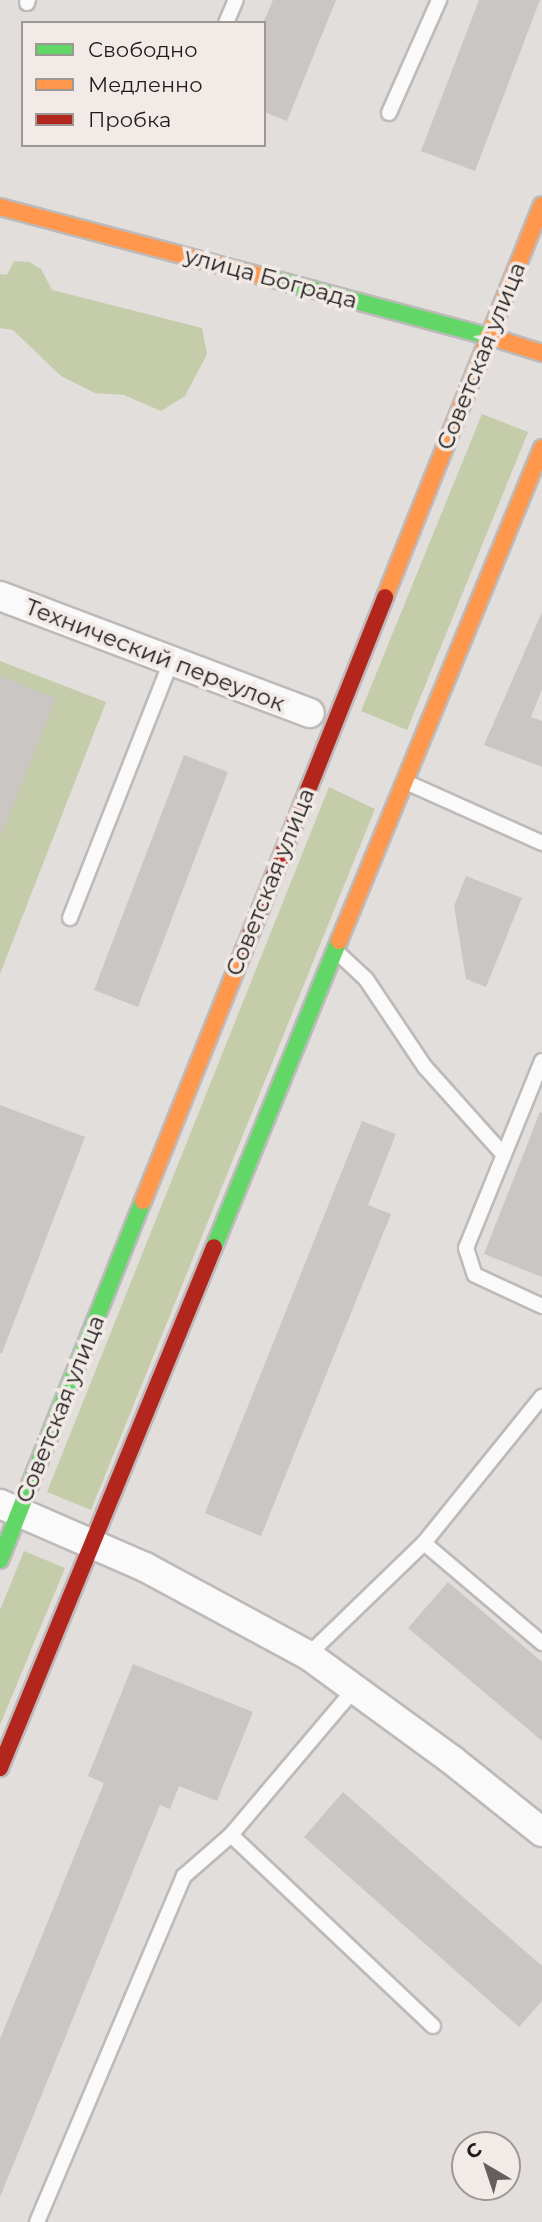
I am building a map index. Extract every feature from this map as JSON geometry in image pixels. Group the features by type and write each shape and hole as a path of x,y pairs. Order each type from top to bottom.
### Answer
{"main road":[{"name":"Советская улица","path":"0,1560 10,1508 542,205"},
{"name":"улица Бограда","path":"0,206 488,336 542,353"},
{"path":"0,1768 542,448"}],"street":[{"name":"Технический переулок","path":"0,596 310,713"},
{"path":"10,1508 145,1567 308,1654 542,1832"}],"lane":[{"path":"227,21 236,0"},
{"path":"389,113 439,0"},
{"path":"70,918 172,659"},
{"path":"406,783 542,843"},
{"path":"337,952 366,979 425,1067 504,1155"},
{"path":"542,1061 466,1248 475,1275 542,1306"},
{"path":"308,1654 424,1543 542,1396"},
{"path":"424,1543 542,1643"},
{"path":"37,2222 184,1876 231,1835 356,1688"},
{"path":"231,1835 433,2026"}],"green space":[{"path":"14,261 29,262 41,269 52,290 202,328 207,354 185,396 161,411 124,395 95,393 61,376 13,330 0,328 0,274 7,275"},
{"path":"482,414 528,432 407,730 361,711"},
{"path":"0,661 106,702 0,974"},
{"path":"329,787 375,809 91,1510 47,1492"},
{"path":"24,1551 65,1568 0,1725 0,1610"}],"building":[{"path":"273,0 336,0 287,121 266,113 264,21"},
{"path":"479,0 540,0 475,171 421,151"},
{"path":"542,612 542,689 531,717 542,721 542,767 484,745"},
{"path":"0,676 56,698 2,834 0,834"},
{"path":"184,755 228,772 138,1007 94,990"},
{"path":"466,876 522,898 486,987 466,979 454,906"},
{"path":"0,1105 85,1137 2,1353 0,1353"},
{"path":"540,1112 542,1113 542,1277 484,1254"},
{"path":"362,1121 396,1134 368,1205 391,1214 261,1536 205,1513"},
{"path":"448,1582 542,1662 542,1741 408,1628"},
{"path":"133,1664 253,1712 217,1801 179,1786 170,1809 160,1805 0,2197 0,2039 104,1783 88,1776"},
{"path":"343,1792 542,1966 542,2001 519,2027 304,1837"}],"traffic: fast":[{"path":"258,275 488,336"},
{"path":"214,1247 339,941"},
{"path":"0,1560 143,1201"}],"traffic: slow":[{"path":"385,597 542,205"},
{"path":"0,207 258,275"},
{"path":"488,336 542,353"},
{"path":"339,941 542,448"},
{"path":"143,1201 244,950"}],"traffic: jam":[{"path":"244,950 385,597"},
{"path":"0,1768 214,1247"}]}
